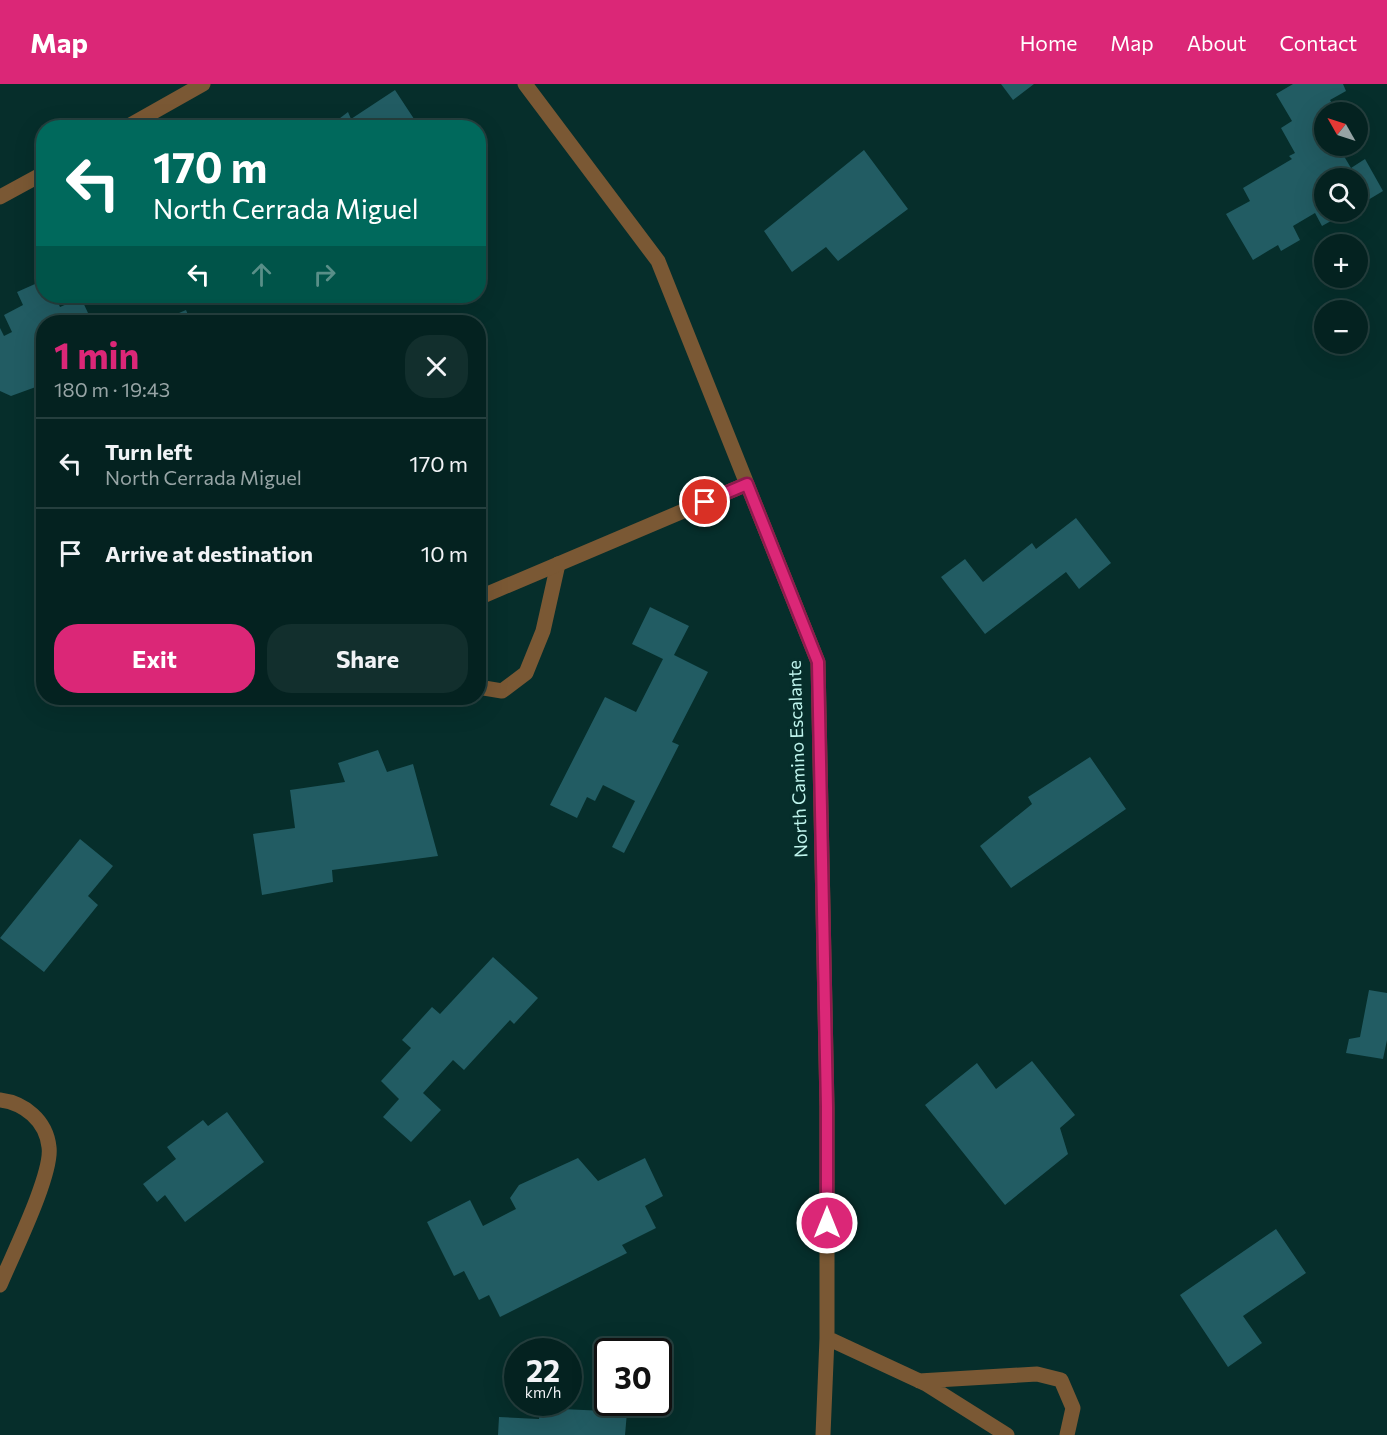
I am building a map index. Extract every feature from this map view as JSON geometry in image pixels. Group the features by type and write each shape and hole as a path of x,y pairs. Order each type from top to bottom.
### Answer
{"street":[{"path":"139,120 202,84"},
{"name":"North Camino Escalante","path":"525,84 658,261 818,662 827,1107 827,1338 824,1435"},
{"path":"0,197 36,177"},
{"path":"486,595 747,484"},
{"path":"486,688 502,691 526,673 543,631 558,564"},
{"path":"0,1100 25,1108 37,1118 50,1146 42,1183 0,1285"},
{"path":"827,1338 919,1381 1007,1435"},
{"path":"919,1381 1037,1374 1061,1380 1073,1408 1067,1435"}],"building":[{"path":"1001,84 1034,84 1013,100"},
{"path":"1293,84 1343,84 1346,91 1330,100 1331,102 1314,102 1314,156 1344,156 1351,168 1314,168 1314,214 1293,226 1300,240 1281,251 1278,245 1253,260 1226,214 1250,201 1243,188 1292,159 1289,156 1295,153 1281,128 1292,121 1276,94"},
{"path":"395,90 415,120 338,120 348,112 351,119"},
{"path":"864,150 908,209 838,261 826,247 792,272 764,231"},
{"path":"1365,159 1383,191 1368,200 1368,168 1351,168"},
{"path":"36,284 36,303 58,303 60,307 69,303 83,303 88,313 83,315 36,315 36,387 11,396 0,391 0,328 4,336 12,332 4,315 23,305 17,292"},
{"path":"186,310 188,315 174,315"},
{"path":"1076,518 1111,563 1079,589 1066,572 985,634 941,577 965,559 983,582 1032,543 1036,549"},
{"path":"650,607 689,626 674,655 708,672 672,742 679,745 624,853 612,847 635,801 603,785 595,801 587,797 577,818 550,805 605,697 636,712 663,659 632,644"},
{"path":"378,750 387,772 413,764 438,856 332,870 333,882 262,895 253,834 295,828 290,790 345,782 338,763"},
{"path":"1090,757 1126,809 1011,888 980,846 1032,804 1028,797"},
{"path":"80,839 113,866 88,896 98,905 44,972 0,938"},
{"path":"493,957 538,998 514,1024 510,1020 464,1070 453,1060 423,1093 441,1110 411,1142 383,1117 399,1099 381,1081 411,1048 402,1040 432,1007 440,1014"},
{"path":"1369,990 1387,993 1387,1040 1383,1059 1346,1053 1349,1039 1360,1037"},
{"path":"1032,1061 1075,1115 1060,1128 1068,1154 1005,1205 925,1105 977,1063 996,1089"},
{"path":"227,1112 264,1162 185,1222 165,1195 157,1202 143,1184 176,1159 167,1147 203,1120 208,1126"},
{"path":"578,1158 598,1181 645,1158 663,1196 645,1206 656,1228 622,1245 627,1253 500,1317 489,1295 479,1300 464,1271 454,1276 427,1222 470,1200 483,1226 516,1209 510,1198 519,1185"},
{"path":"1276,1229 1306,1273 1243,1316 1262,1343 1228,1367 1180,1295"},
{"path":"582,1410 594,1410 594,1416 627,1416 625,1435 498,1435 499,1417 539,1419 539,1416 582,1416"}],"route":[{"path":"705,502 747,484 818,662 827,1107 827,1223"}]}
